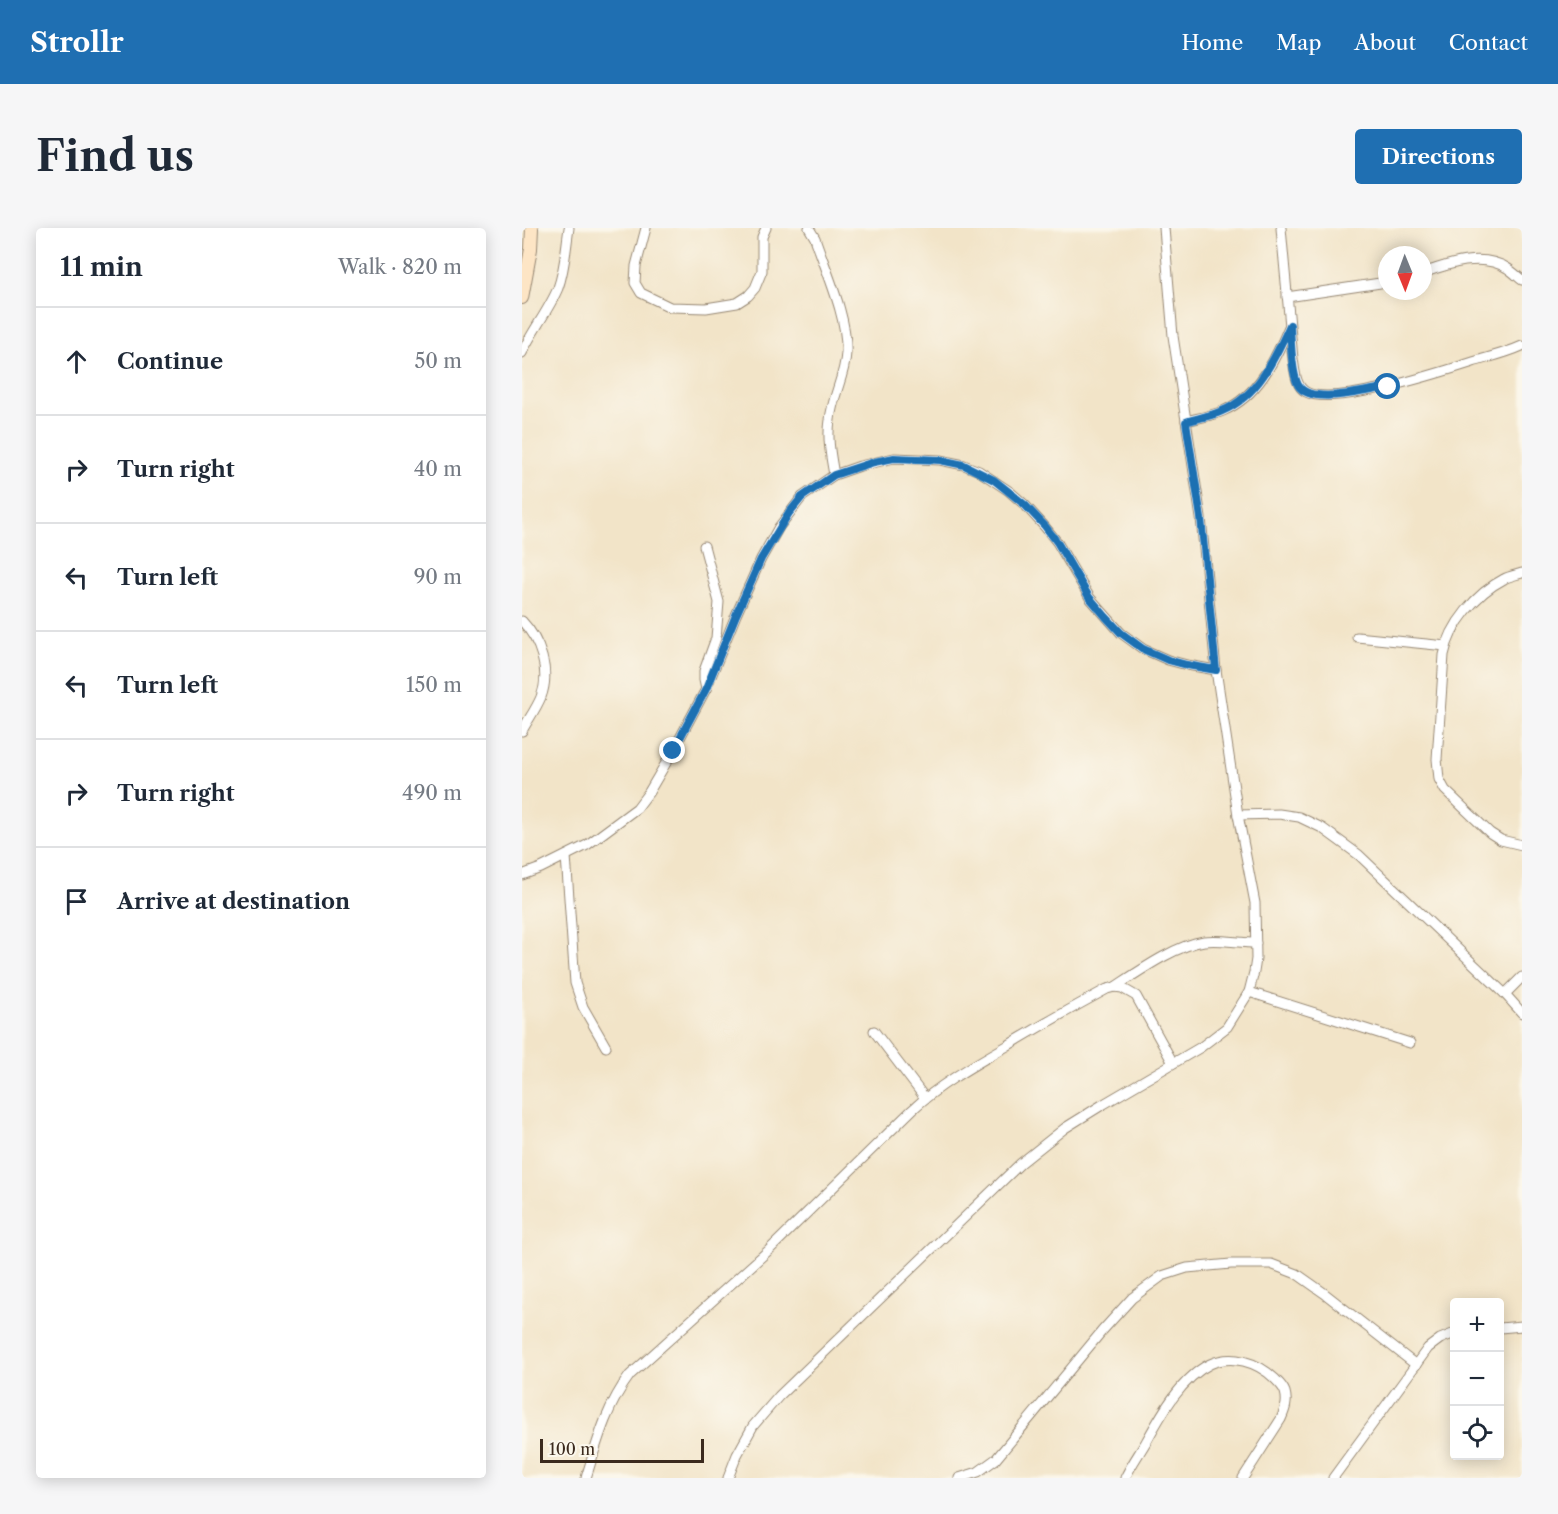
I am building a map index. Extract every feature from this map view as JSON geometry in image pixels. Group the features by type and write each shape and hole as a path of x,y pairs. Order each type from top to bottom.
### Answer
{"street":[{"path":"522,298 531,249 532,228"},
{"path":"522,354 558,286 569,228"},
{"path":"646,228 636,266 635,283 641,293 670,307 706,309 737,303 748,296 754,288 762,271 762,237 766,228"},
{"path":"809,228 815,238 826,270 846,339 843,372 830,419 830,449 834,475"},
{"path":"728,1478 737,1455 753,1426 779,1396 1021,1163 1065,1128 1102,1104 1201,1047 1227,1027 1249,992 1254,972 1256,943 1255,903 1238,815 1216,670 1201,518 1173,336 1164,228"},
{"path":"1281,228 1293,359 1299,386 1305,392 1315,395 1340,395 1388,387 1522,346"},
{"path":"1432,270 1447,264 1473,260 1486,261 1506,267 1522,280"},
{"path":"1287,297 1378,283"},
{"path":"1186,422 1222,411 1246,396 1277,355 1290,325"},
{"path":"522,874 541,868 587,845 637,807 649,792 706,689 761,559 779,527 802,497 834,475 874,462 894,458 940,460 979,471 1009,491 1045,526 1089,597 1121,633 1143,649 1168,660 1216,670"},
{"path":"704,546 719,602 716,638 704,671 706,689"},
{"path":"1522,573 1506,577 1482,595 1462,616 1452,632 1446,646 1443,668 1438,750 1439,779 1445,790 1490,833 1501,840 1522,845"},
{"path":"522,621 530,629 538,645 544,672 542,694 522,731"},
{"path":"1358,637 1446,646"},
{"path":"1238,815 1279,813 1299,817 1322,828 1359,855 1505,994 1522,1013"},
{"path":"566,856 575,983 583,1006 606,1047"},
{"path":"586,1478 606,1419 618,1391 630,1375 769,1250 925,1098 984,1059 1107,989 1115,987 1154,962 1204,941 1256,943"},
{"path":"1505,994 1522,977"},
{"path":"1115,987 1122,988 1136,996 1173,1063"},
{"path":"1249,992 1410,1043"},
{"path":"874,1031 925,1098"},
{"path":"959,1478 981,1475 1102,1331 1132,1299 1162,1276 1187,1268 1231,1264 1271,1264 1297,1274 1416,1365"},
{"path":"1504,1328 1522,1326"},
{"path":"1333,1478 1428,1348 1440,1339 1450,1336"},
{"path":"1125,1478 1177,1393 1196,1374 1210,1365 1221,1361 1236,1360 1245,1361 1267,1372 1285,1390 1287,1401 1281,1419 1243,1478"}],"route":[{"path":"673,751 706,689 761,559 789,513 802,497 834,475 894,458 940,460 964,465 994,480 1025,505 1045,526 1069,561 1089,597 1121,633 1143,649 1168,660 1216,670 1201,518 1186,422 1222,411 1239,402 1253,389 1277,355 1290,325 1296,376 1299,386 1305,392 1315,395 1340,395 1388,387"}]}
